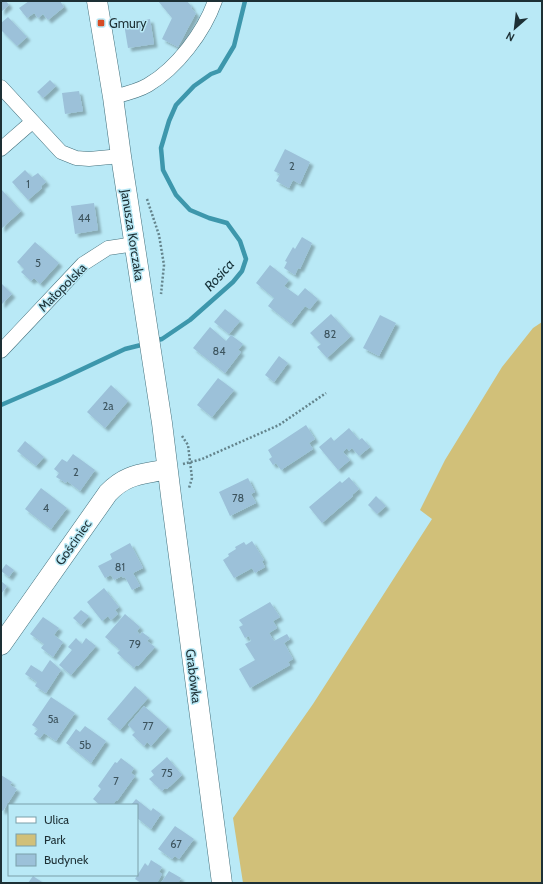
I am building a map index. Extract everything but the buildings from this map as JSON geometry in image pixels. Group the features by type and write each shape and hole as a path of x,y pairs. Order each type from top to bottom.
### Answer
{"street":[{"name":"Janusza Korczaka","path":"97,1 113,97 134,244 147,317 168,469"},
{"path":"113,97 127,94 162,76 181,56 199,32 215,1"},
{"path":"1,87 61,152 76,158 89,159 121,156"},
{"path":"1,149 32,122"},
{"name":"Małopolska","path":"1,351 83,264 108,248 134,244"},
{"name":"Gościniec","path":"1,645 108,493 122,480 129,477 168,469"},
{"name":"Grabówka","path":"168,469 222,883"}],"path":[{"path":"168,469 202,459 279,425 326,393"}],"green space":[{"path":"542,322 542,883 243,883 233,818 313,704 432,519 420,510 445,460 502,367 533,328"}],"waterway":[{"name":"Rosica","path":"154,341 162,339 190,320 233,282 242,271 246,259 240,241 227,223 209,218 190,210 176,195 163,170 161,148 169,121 176,105 194,86 211,74 219,71 234,46 245,1"},
{"name":"Rosica","path":"1,405 125,349 145,344"}],"place":[{"name":"Gmury","path":"101,23"}]}
